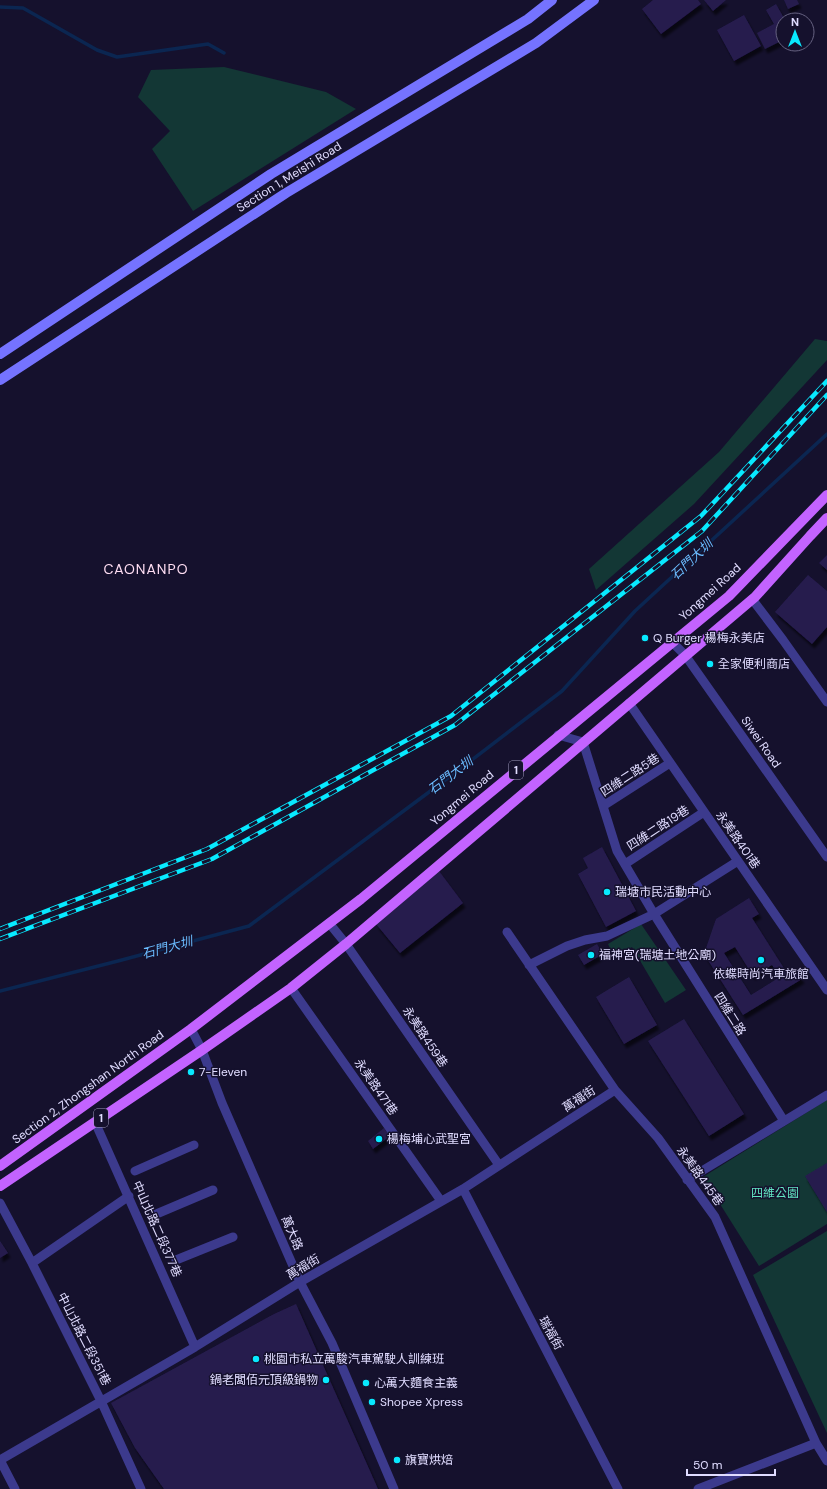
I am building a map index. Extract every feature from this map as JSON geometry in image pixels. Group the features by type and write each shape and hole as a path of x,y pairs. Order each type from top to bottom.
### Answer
{"main road":[{"name":"Yongmei Road","path":"191,1029 361,898 729,596 827,495"},
{"name":"1","path":"0,1186 291,988 346,944 752,599 827,518"},
{"name":"Section 2, Zhongshan North Road","path":"0,1166 191,1029"}],"street":[{"name":"Section 1, Meishi Road","path":"0,354 271,174 528,19 552,0"},
{"name":"Section 1, Meishi Road","path":"0,380 286,193 536,43 594,0"},
{"path":"752,599 827,702"},
{"name":"Siwei Road","path":"672,642 685,655 827,857"},
{"name":"永美路401巷","path":"629,703 827,990"},
{"path":"558,735 583,742"},
{"name":"四維二路","path":"583,742 617,851 654,914 784,1122"},
{"name":"四維二路5巷","path":"603,806 670,763"},
{"name":"四維二路19巷","path":"625,864 704,812"},
{"path":"529,965 567,946 585,940 607,936 654,914 738,861"},
{"name":"永美路459巷","path":"329,923 346,944 498,1165"},
{"name":"永美路445巷","path":"507,932 615,1090 658,1138 715,1217 816,1443 827,1461"},
{"name":"永美路471巷","path":"291,988 441,1200"},
{"name":"萬大路","path":"191,1029 202,1050 222,1103 300,1282 332,1343 394,1489"},
{"name":"萬福街","path":"0,1460 196,1347 300,1282 462,1189 615,1090"},
{"path":"687,1180 827,1095"},
{"name":"中山北路二段377巷","path":"95,1122 196,1347"},
{"path":"134,1171 194,1145"},
{"name":"瑞福街","path":"462,1189 618,1489"},
{"path":"154,1215 213,1190"},
{"path":"32,1263 129,1196"},
{"name":"中山北路二段351巷","path":"0,1203 32,1263 101,1401 141,1489"},
{"path":"176,1260 233,1237"},
{"path":"698,1489 816,1443"},
{"path":"0,1460 15,1489"}],"green space":[{"path":"224,67 326,92 356,109 193,211 152,149 170,131 138,97 151,70"},
{"path":"815,339 827,341 827,360 694,504 596,590 589,569 719,452"},
{"path":"641,924 686,990 665,1003 632,947 614,957 608,944"},
{"name":"四維公園","path":"827,1100 827,1224 759,1266 703,1177"},
{"path":"827,1231 827,1433 753,1275"}],"building":[{"path":"653,0 698,0 701,4 661,34 642,9"},
{"path":"704,0 726,0 713,11"},
{"path":"784,0 797,0 799,4 788,9"},
{"path":"776,4 780,12 775,12 775,44 765,49 757,33 774,24 766,10"},
{"path":"744,15 761,46 734,61 717,30"},
{"path":"827,555 827,570 819,563"},
{"path":"808,575 827,591 827,627 812,644 775,612"},
{"name":"瑞塘市民活動中心","path":"602,847 636,911 606,927 578,874 588,868 583,858"},
{"path":"439,871 463,903 400,953 376,924"},
{"name":"依蝶時尚汽車旅館","path":"749,898 759,914 752,918 787,973 795,968 802,979 743,1015 704,954 716,919","holes":["735,947 753,976 772,965 780,977 751,995 724,953"]},
{"name":"福神宮(瑞塘土地公廟)","path":"597,944 603,954 584,965 578,955"},
{"path":"629,977 657,1025 624,1044 596,997"},
{"path":"684,1019 744,1114 709,1136 648,1041"},
{"name":"楊梅埔心武聖宮","path":"384,1128 390,1136 373,1149 368,1141"},
{"path":"827,1163 827,1212 805,1176"},
{"path":"0,1241 8,1253 0,1258"},
{"name":"桃園市私立萬駿汽車駕駛人訓練班","path":"296,1304 378,1489 164,1489 135,1448 111,1403 274,1314"}],"waterway":[{"path":"0,7 23,8 97,50 117,57 208,44 224,53"},
{"name":"石門大圳","path":"0,991 249,926 562,691 635,611 827,434"}],"railway":[{"path":"0,929 207,849 451,716 701,516 827,381"},
{"path":"0,939 212,859 455,725 702,531 827,395"}],"place":[{"name":"Q Burger 楊梅永美店","path":"645,638"},
{"name":"全家便利商店","path":"710,664"},
{"name":"瑞塘市民活動中心","path":"607,892"},
{"name":"福神宮(瑞塘土地公廟)","path":"591,955"},
{"name":"依蝶時尚汽車旅館","path":"761,960"},
{"name":"7-Eleven","path":"191,1072"},
{"name":"楊梅埔心武聖宮","path":"379,1139"},
{"name":"桃園市私立萬駿汽車駕駛人訓練班","path":"256,1359"},
{"name":"鍋老闆佰元頂級鍋物","path":"326,1380"},
{"name":"心萬大麵食主義","path":"366,1383"},
{"name":"Shopee Xpress","path":"372,1402"},
{"name":"旗寶烘焙","path":"397,1460"}],"district":[{"name":"CAONANPO","path":"146,569"}]}
